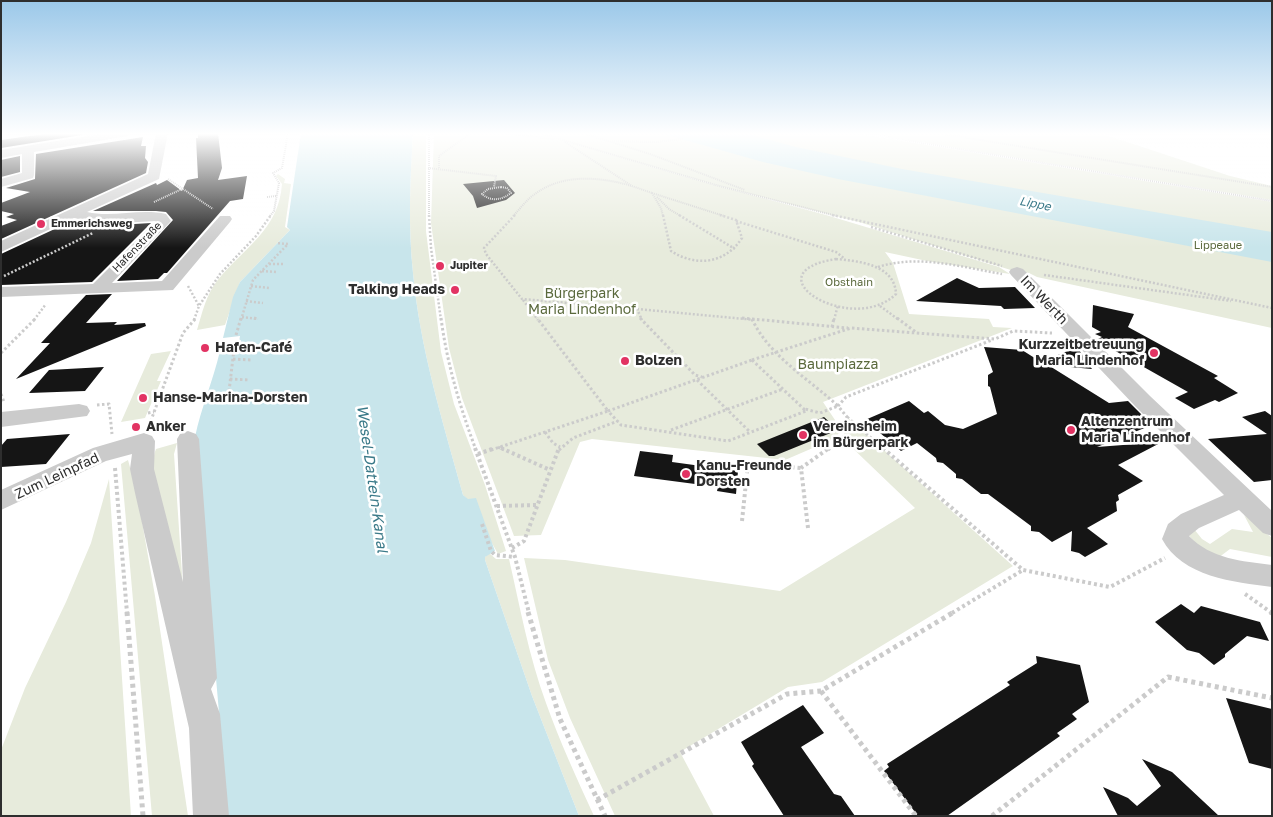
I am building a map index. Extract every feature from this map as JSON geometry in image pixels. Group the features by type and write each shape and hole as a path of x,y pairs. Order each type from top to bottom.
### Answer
{"street":[{"path":"1,183 28,175 28,171"},
{"path":"1,247 80,215 154,176 155,171"},
{"name":"Hafenstraße","path":"80,215 102,220 154,216 161,217 164,221 98,288"},
{"name":"Hafenstraße","path":"1,292 167,286 225,219"},
{"name":"Im Werth","path":"1020,275 1241,498 1272,526"},
{"path":"1,420 5,418 79,411"},
{"path":"188,439 211,816"},
{"path":"144,441 142,469 147,493 205,728"},
{"name":"Zum Leinpfad","path":"1,501 101,454 114,452 144,441"},
{"path":"1241,498 1190,521 1177,532 1176,539 1182,548 1203,562 1234,571 1272,576"}],"path":[{"path":"144,441 183,333 196,318 199,306 220,274 243,251 269,220 274,211 279,182 273,173 276,171"},
{"path":"428,171 428,221 445,348 459,404 515,557 534,635 560,719 605,816"},
{"path":"461,171 496,176 494,187"},
{"path":"609,171 632,186"},
{"path":"669,171 859,222 1020,275"},
{"path":"693,171 756,194"},
{"path":"1092,171 1272,201"},
{"path":"1174,171 1272,187"},
{"path":"154,176 165,177 225,219"},
{"path":"804,409 806,411 728,441 621,425 601,404 486,254 484,248 534,194 544,187 558,182 579,179 607,179 836,252 846,260"},
{"path":"494,187 507,188 511,193 502,198 495,199 488,198 482,194 494,187"},
{"path":"652,193 670,209 736,249"},
{"path":"652,193 661,208 671,251 679,256 695,261 715,260 736,249 742,238 736,220"},
{"path":"267,197 276,196"},
{"path":"859,222 1272,308"},
{"path":"236,335 253,280 288,244 276,244"},
{"path":"846,260 877,268 892,278 897,289 893,299 879,306 860,308 838,306 811,294 802,284 802,274 809,266 817,262 846,260"},
{"path":"877,268 889,263 906,260 1247,302"},
{"path":"268,264 284,264"},
{"path":"261,271 276,272"},
{"path":"251,286 269,288"},
{"path":"1,353 40,314 55,290"},
{"path":"522,299 851,328 941,333 994,339"},
{"path":"246,301 263,303"},
{"path":"832,326 838,306"},
{"path":"879,306 918,333"},
{"path":"636,310 640,318 695,375 703,378"},
{"path":"242,317 258,319"},
{"path":"752,319 754,326 767,345 1023,570 1110,587 1182,548"},
{"path":"478,454 608,411 775,352 851,328"},
{"path":"752,360 804,409 820,413 838,406 846,396 1013,331 1077,334"},
{"path":"234,349 228,400 255,401"},
{"path":"233,360 252,360"},
{"path":"230,379 250,380"},
{"path":"697,380 750,432"},
{"path":"669,431 783,389"},
{"path":"79,411 88,406 109,404 143,816"},
{"path":"148,413 154,412"},
{"path":"742,521 748,463 801,468 843,439 847,417"},
{"path":"512,548 524,541 560,447 573,438 618,421"},
{"path":"545,432 553,443 560,447"},
{"path":"498,447 550,470"},
{"path":"801,468 808,528"},
{"path":"497,506 537,505"},
{"path":"482,524 495,555 515,557"},
{"path":"597,800 787,694 821,692 1023,570"},
{"path":"992,816 1168,677 1272,698"},
{"path":"821,692 916,816"}],"green space":[{"path":"411,171 426,171 426,231 441,352 454,404 485,485 506,551 498,554 468,500 463,495 433,385 416,301 410,238"},
{"name":"Bürgerpark Maria Lindenhof","path":"433,171 666,171 826,215 999,267 1010,274 927,261 885,252 893,263 909,314 989,319 993,327 1012,328 823,402 841,429 836,438 785,460 592,439 580,442 541,535 514,536 462,398 449,348 431,223"},
{"name":"Bürgerpark Maria Lindenhof","path":"668,171 1085,171 1272,202 1272,328 1037,277 1029,273 1017,272 859,222"},
{"path":"1097,171 1215,171 1272,186 1272,200"},
{"path":"278,174 285,179 284,183 291,184 285,227 290,230 240,282 225,325 197,330 213,286 258,237 274,214 282,184 276,176"},
{"name":"Hanse-Marina-Dorsten","path":"171,351 157,381 161,381 145,418 121,422 151,354"},
{"path":"847,417 1013,566 822,682 788,687 680,752 714,816 615,816 570,718 548,660 524,558 565,560 780,591 915,508 843,439"},
{"path":"177,443 174,454 183,589 157,497 153,462 156,449"},
{"path":"128,460 137,493 155,596 188,816 152,816 121,464"},
{"path":"109,479 131,816 1,816 1,750 25,688 66,602 91,543"},
{"path":"1244,515 1272,538 1272,557 1230,549 1218,558 1197,545 1187,533 1194,529 1202,539 1210,544 1232,529 1253,532"},
{"path":"489,553 496,559 509,559 525,632 540,686 551,718 594,816 579,816 532,696 485,560"}],"water":[{"name":"Wesel-Datteln-Kanal","path":"295,171 411,171 410,238 416,301 440,413 463,495 468,499 476,498 495,551 485,557 485,560 532,696 579,816 228,816 195,437 220,351 238,348 240,336 223,338 233,297 240,282 290,230 287,227"},
{"name":"Lippe","path":"803,171 914,171 1272,232 1272,262"}],"building":[{"path":"1,171 20,171 20,172 1,177"},
{"path":"35,171 146,171 146,173 1,239 1,226 17,220 6,217 14,214 1,211 1,203 30,192 6,188 35,179"},
{"path":"198,171 221,171 218,180 247,176 243,199 230,201 167,273 164,273 158,279 117,281 173,220 166,212 93,211 156,183 157,185 167,180 182,191 187,180 198,178"},
{"path":"504,180 515,193 506,200 477,208 473,196 463,184"},
{"path":"74,220 102,226 151,223 92,282 1,285 1,254"},
{"path":"957,278 979,288 1015,287 1035,308 1004,309 1001,306 916,301"},
{"path":"112,294 86,323 117,322 114,325 145,323 146,326 16,379 50,343 41,343 86,295"},
{"name":"Kurzzeitbetreuung Maria Lindenhof","path":"1093,305 1134,314 1128,327 1218,376 1214,378 1238,393 1219,402 1215,400 1194,409 1175,398 1188,392 1096,340 1102,337 1095,334 1101,332 1092,327"},
{"path":"984,347 1022,350 1041,362 1077,347 1092,369 1048,365 1109,403 1128,401 1152,425 1097,447 1162,442 1118,465 1143,481 1118,495 1119,500 1116,502 1117,511 1087,528 1108,544 1085,557 1071,551 1072,531 1052,542 1039,532 1031,531 1031,526 988,494 981,494 962,479 956,478 956,474 943,463 937,462 936,458 917,443 901,451 865,420 909,401 924,413 928,411 945,425 963,429 997,414 990,387 988,386 988,375 993,372"},
{"path":"104,367 85,391 29,393 49,370"},
{"path":"1265,411 1272,416 1272,480 1254,482 1208,439 1267,434 1242,417"},
{"path":"824,417 838,430 774,456 769,456 757,444"},
{"path":"70,434 46,464 1,467 1,446 7,439"},
{"name":"Kanu-Freunde Dorsten","path":"640,451 673,455 672,462 738,471 736,494 717,491 718,487 634,476"},
{"path":"1181,604 1194,613 1201,606 1260,622 1269,641 1247,636 1214,665 1199,653 1187,650 1155,622"},
{"path":"1036,656 1080,665 1089,702 1072,714 1077,719 1057,733 1060,736 947,816 918,816 884,771 889,767 887,764 1010,685 1007,682 1037,663"},
{"path":"1226,698 1272,709 1272,769 1249,763"},
{"path":"803,705 824,733 801,747 834,794 841,796 855,816 784,816 752,766 754,764 741,742"},
{"path":"1142,759 1172,772 1219,816 1118,816 1103,787 1128,798 1137,806 1161,786"}],"place":[{"name":"Emmerichsweg","path":"41,224"},
{"name":"Jupiter","path":"440,266"},
{"name":"Talking Heads","path":"455,290"},
{"name":"Hafen-Café","path":"205,348"},
{"name":"Kurzzeitbetreuung Maria Lindenhof","path":"1154,353"},
{"name":"Bolzen","path":"625,361"},
{"name":"Hanse-Marina-Dorsten","path":"143,398"},
{"name":"Anker","path":"136,427"},
{"name":"Altenzentrum Maria Lindenhof","path":"1071,430"},
{"name":"Vereinsheim im Bürgerpark","path":"803,435"},
{"name":"Kanu-Freunde Dorsten","path":"686,474"}],"park label":[{"name":"Lippeaue","path":"1218,246"},
{"name":"Obsthain","path":"849,283"},
{"name":"Baumpiazza","path":"838,365"}]}
